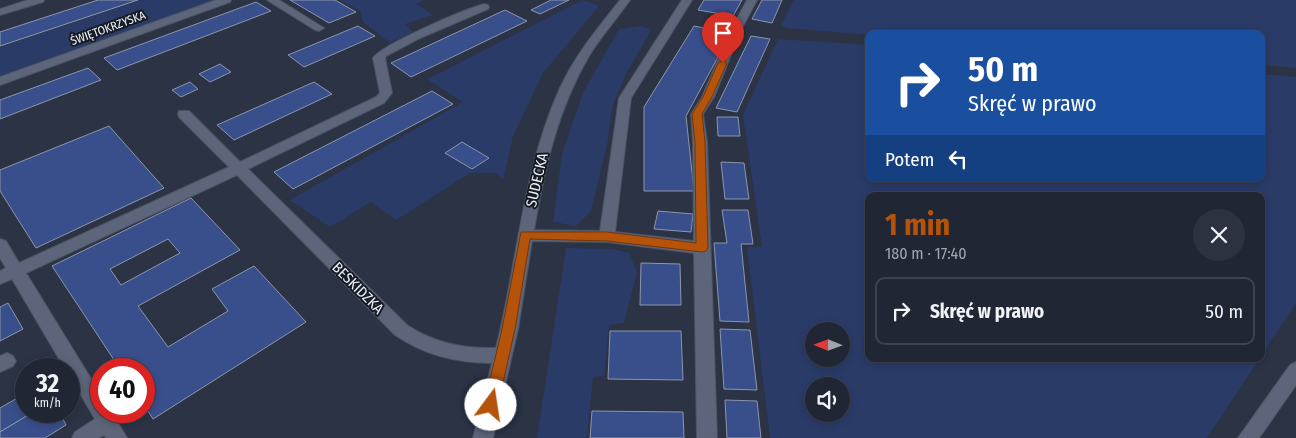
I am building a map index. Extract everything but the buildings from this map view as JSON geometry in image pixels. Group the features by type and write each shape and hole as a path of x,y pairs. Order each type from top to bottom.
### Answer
{"street":[{"path":"0,12 39,0"},
{"name":"ŚWIĘTOKRZYSKA","path":"0,81 226,0"},
{"path":"272,0 319,28"},
{"name":"SUDECKA","path":"483,438 503,355 537,171 552,122 567,86 585,53 625,0"},
{"path":"607,237 625,98 687,0"},
{"path":"707,438 700,142 697,114 708,97 752,0"},
{"path":"0,278 238,169 380,100 386,93 379,58 382,54 414,37 484,7"},
{"name":"BESKIDZKA","path":"184,114 401,330 413,339 463,355 478,357 503,355"},
{"path":"525,235 607,237 702,248"},
{"path":"0,245 111,431 82,438"},
{"path":"1248,438 1296,370"}],"shaded area":[{"path":"141,0 221,0 0,79 0,47"},
{"path":"340,0 424,0 416,4 433,15 405,24 413,32 390,43 363,22 360,11"},
{"path":"583,0 599,6 543,73 513,136 503,180 496,173 470,173 396,220 371,202 330,227 290,200 463,102 427,79"},
{"path":"794,0 1296,0 1296,68 1265,65 1265,30 865,30 865,35 787,28 781,25"},
{"path":"640,26 650,29 648,36 627,72 613,104 607,145 591,211 576,226 553,222 562,154 583,93 619,29"},
{"path":"778,39 865,45 865,182 1265,182 1265,74 1296,77 1296,303 1265,350 1265,192 865,192 865,362 1257,362 1207,438 770,438 747,247 762,247 743,115"},
{"path":"566,248 612,249 629,253 637,272 624,323 609,325 604,376 593,377 587,438 537,438"}],"route":[{"path":"491,405 509,329 525,235 607,237 702,248 700,142 697,114 708,97 723,63"}]}
